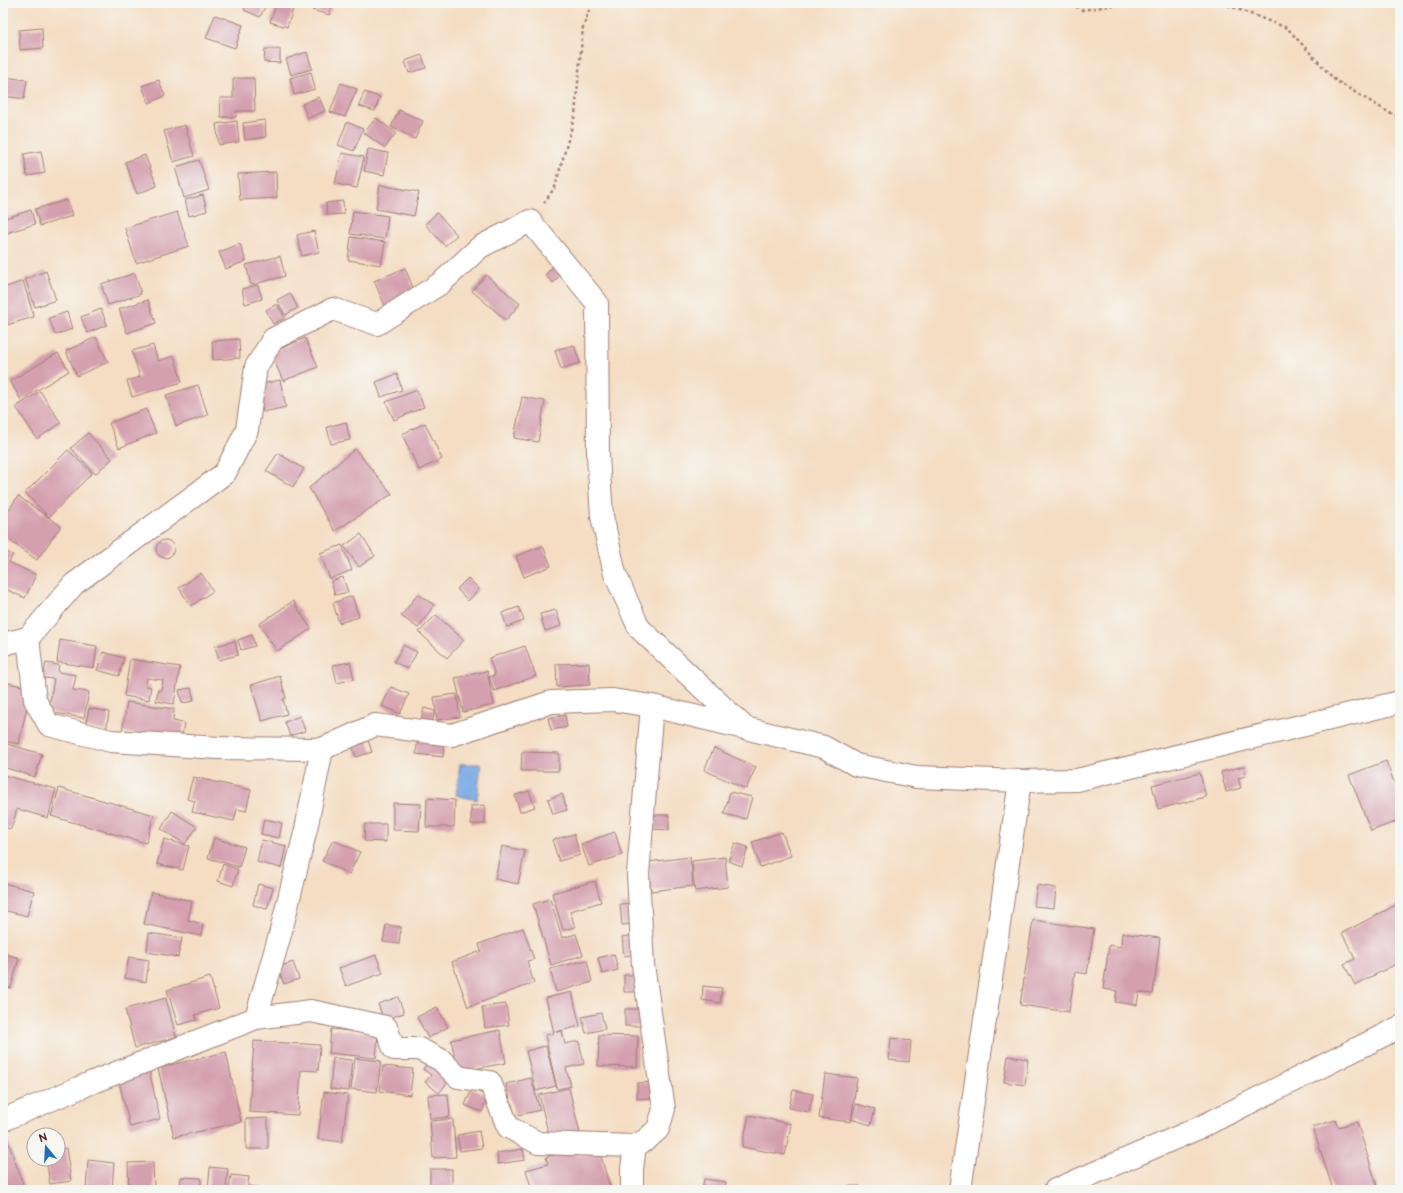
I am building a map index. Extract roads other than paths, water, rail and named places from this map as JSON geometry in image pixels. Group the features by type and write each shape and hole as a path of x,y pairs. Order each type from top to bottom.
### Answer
{"street":[{"path":"3,644 28,638 74,584 225,473 247,430 256,367 273,339 333,309 377,324 441,283 480,247 530,221 597,303 598,456 602,516 615,574 639,628 746,728"},
{"path":"28,638 35,700 49,725 111,741 218,748 322,749 375,725 452,734 551,702 613,700 652,706 824,747 856,765 917,777 1020,781 1077,780 1400,702"},
{"path":"3,1120 93,1082 256,1018 312,1011 386,1027 394,1048 419,1049 442,1060 458,1077 490,1082 508,1127 538,1143 635,1146 658,1129 664,1109 644,964 638,874 652,706"},
{"path":"256,1018 281,931 299,858 322,749"},
{"path":"960,1190 1020,781"},
{"path":"1055,1190 1201,1127 1400,1027"},
{"path":"632,1190 632,1169 635,1146"}],"water":[{"path":"460,764 481,764 477,800 456,795"}]}
